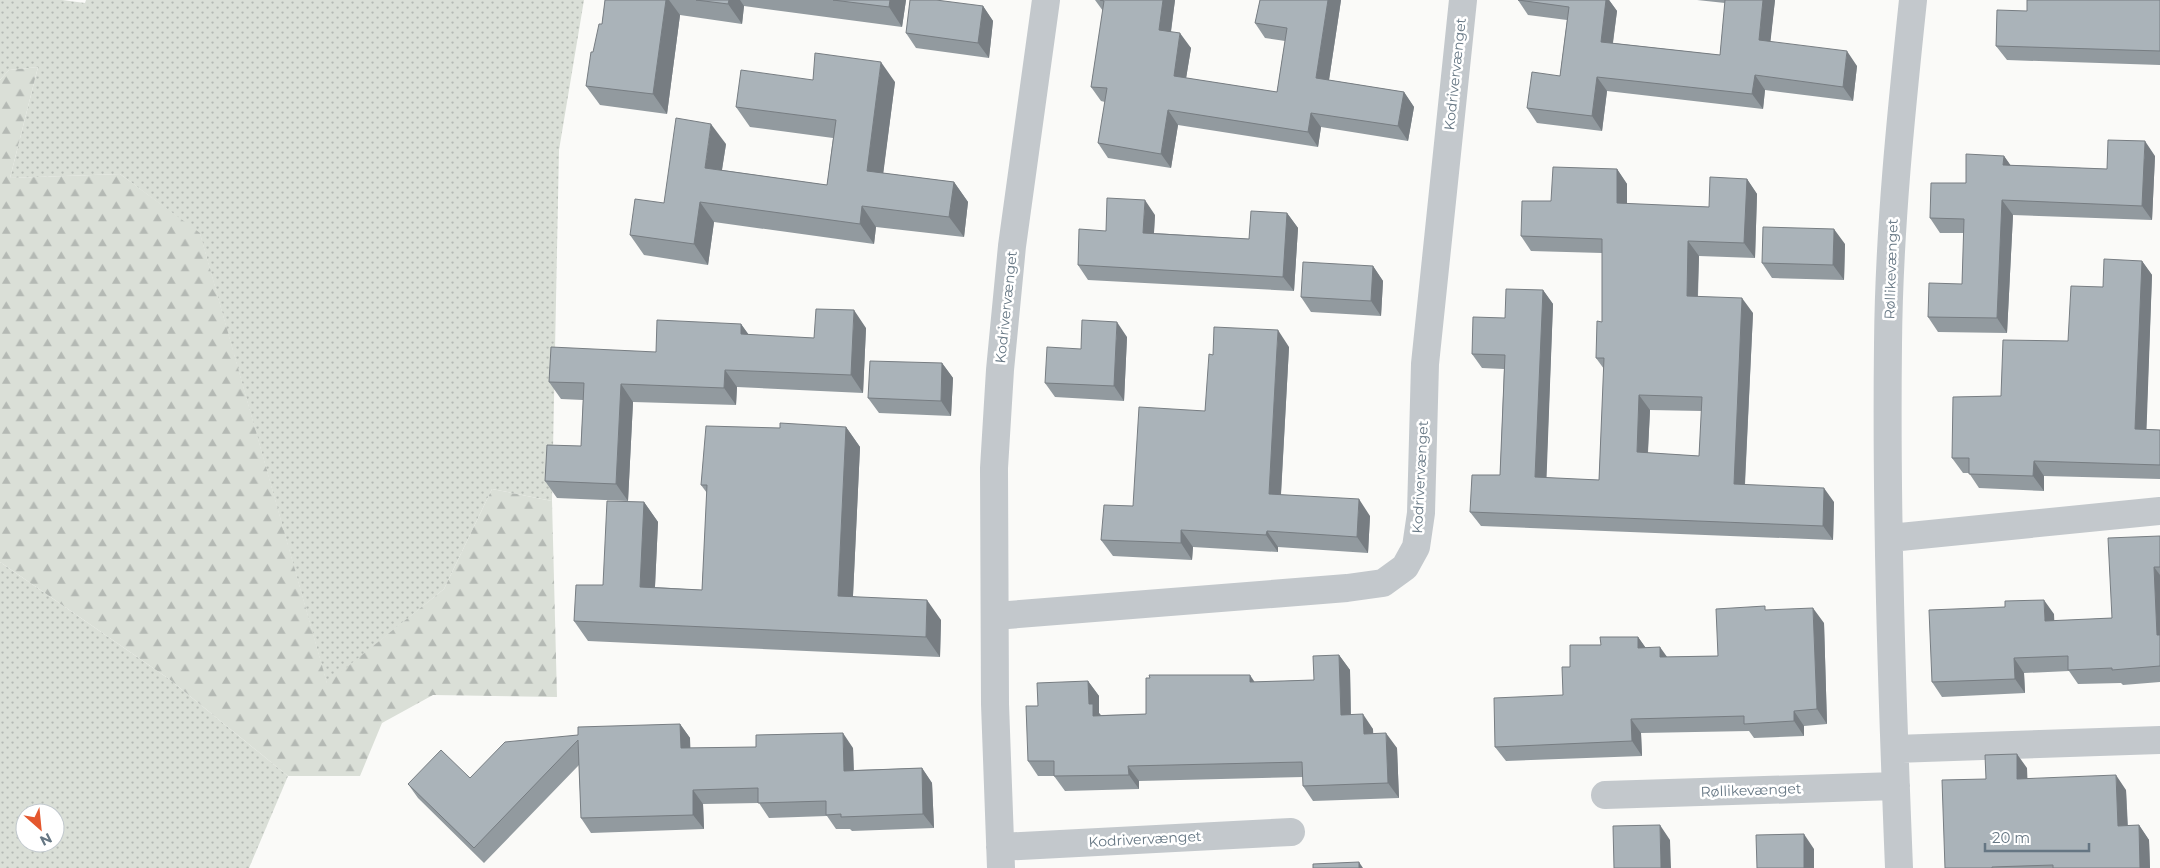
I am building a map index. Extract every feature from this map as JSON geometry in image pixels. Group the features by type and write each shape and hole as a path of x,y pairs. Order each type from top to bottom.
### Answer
{"street":[{"name":"Kodrivervænget","path":"1046,0 1013,236 1000,370 994,468 994,616 1000,857 1291,832"},
{"name":"Kodrivervænget","path":"994,616 1347,588 1383,583 1405,567 1416,547 1420,513 1425,364 1463,0"},
{"name":"Røllikevænget","path":"1899,868 1894,750 1888,343 1894,197 1913,0"},
{"path":"1890,538 2160,511"},
{"path":"1894,750 2160,740"},
{"name":"Røllikevænget","path":"1605,795 1896,786"}],"green space":[{"path":"0,0 62,0 85,3 86,0 584,0 559,150 552,501 492,489 444,589 327,684 200,234 120,174 10,178 38,67 9,70 0,80"},
{"path":"38,67 10,178 120,174 200,233 327,683 444,589 492,489 552,501 557,697 433,695 382,723 360,776 288,776 169,679 0,562 0,80 9,70"},
{"path":"0,562 169,679 288,776 249,868 0,868"}],"building":[{"path":"605,0 666,0 653,94 586,86 591,52 593,52 599,24 602,24"},
{"path":"696,0 729,0 728,4"},
{"path":"833,0 890,0 889,7"},
{"path":"910,0 936,0 983,6 978,43 906,33"},
{"path":"1100,0 1163,0 1159,30 1180,33 1174,76 1277,92 1287,28 1255,23 1260,0 1328,0 1316,78 1404,92 1398,126 1311,113 1308,132 1168,110 1161,154 1098,143 1107,88 1091,87 1104,1"},
{"path":"1518,0 1606,0 1601,42 1720,55 1725,0 1763,0 1759,40 1847,51 1843,87 1755,75 1752,94 1597,77 1592,116 1527,108 1532,72 1560,76 1569,7"},
{"path":"2027,0 2160,0 2160,51 1996,46 1997,10 2027,11"},
{"path":"815,53 881,62 867,171 954,182 949,217 862,206 860,224 700,202 694,244 630,235 635,199 664,203 676,118 711,124 705,168 827,185 836,120 736,107 741,70 813,80"},
{"path":"2108,140 2145,141 2142,206 2002,200 1997,318 1928,317 1929,283 1962,284 1964,219 1930,218 1931,183 1966,183 1966,154 2004,156 2003,165 2107,169"},
{"path":"1553,167 1617,169 1617,203 1709,207 1710,177 1747,179 1744,243 1688,241 1687,296 1742,298 1734,484 1824,488 1823,526 1470,512 1472,475 1500,475 1505,355 1472,354 1473,317 1505,318 1506,289 1543,290 1535,477 1599,480 1604,358 1596,358 1597,321 1602,322 1602,239 1521,236 1522,201 1551,201","holes":["1639,395 1702,397 1699,456 1637,452"]},
{"path":"1107,198 1145,200 1143,233 1249,239 1251,211 1287,213 1283,277 1078,265 1079,229 1106,231"},
{"path":"1763,227 1834,229 1833,265 1762,263"},
{"path":"2104,259 2142,261 2135,429 2160,430 2160,465 2034,461 2033,476 1969,474 1969,458 1952,458 1953,397 2001,396 2003,340 2068,341 2071,286 2103,287"},
{"path":"1303,262 1373,266 1371,301 1301,297"},
{"path":"816,309 854,310 851,375 725,370 724,388 621,384 616,484 545,481 547,445 581,446 584,383 549,382 551,347 656,352 657,320 741,324 741,334 814,338"},
{"path":"1082,320 1117,322 1114,386 1045,383 1047,347 1081,349"},
{"path":"1214,327 1278,330 1269,494 1359,499 1357,537 1267,531 1266,535 1181,530 1181,543 1101,540 1104,505 1133,506 1139,407 1205,411 1209,354 1213,355"},
{"path":"870,361 942,363 941,401 868,398"},
{"path":"780,423 846,427 838,596 927,600 926,637 574,621 576,585 603,585 607,501 644,502 640,587 702,590 707,485 701,485 706,426 780,428"},
{"path":"2160,536 2160,567 2154,567 2157,635 2160,635 2160,666 2112,670 2112,668 2068,670 2068,656 2014,658 2015,679 1932,682 1929,610 2005,607 2005,601 2044,600 2045,621 2112,618 2108,538"},
{"path":"1765,606 1765,610 1813,608 1817,709 1794,711 1794,721 1744,724 1744,716 1631,719 1632,741 1495,747 1494,698 1563,695 1562,667 1570,667 1570,645 1601,645 1600,637 1638,637 1638,648 1660,647 1660,657 1718,656 1716,609"},
{"path":"1339,655 1341,715 1363,714 1364,734 1386,733 1388,783 1303,786 1302,762 1128,766 1129,775 1054,776 1054,761 1028,761 1026,706 1038,706 1037,683 1088,681 1089,704 1093,704 1093,716 1146,714 1146,678 1150,678 1149,675 1250,675 1250,682 1314,680 1313,656"},
{"path":"680,724 681,748 756,747 756,735 843,733 844,771 922,768 923,814 841,817 841,814 826,815 826,801 758,803 758,788 693,790 693,815 581,818 578,740 474,848 408,784 441,750 470,778 505,742 578,735 578,727"},
{"path":"2017,754 2017,779 2116,775 2118,826 2139,825 2140,868 2053,868 2053,865 1945,868 1942,780 1986,779 1985,755"},
{"path":"1660,825 1661,868 1614,868 1613,826"},
{"path":"1804,834 1804,868 1757,868 1756,835"},
{"path":"1359,862 1359,868 1313,868 1313,864"}]}
